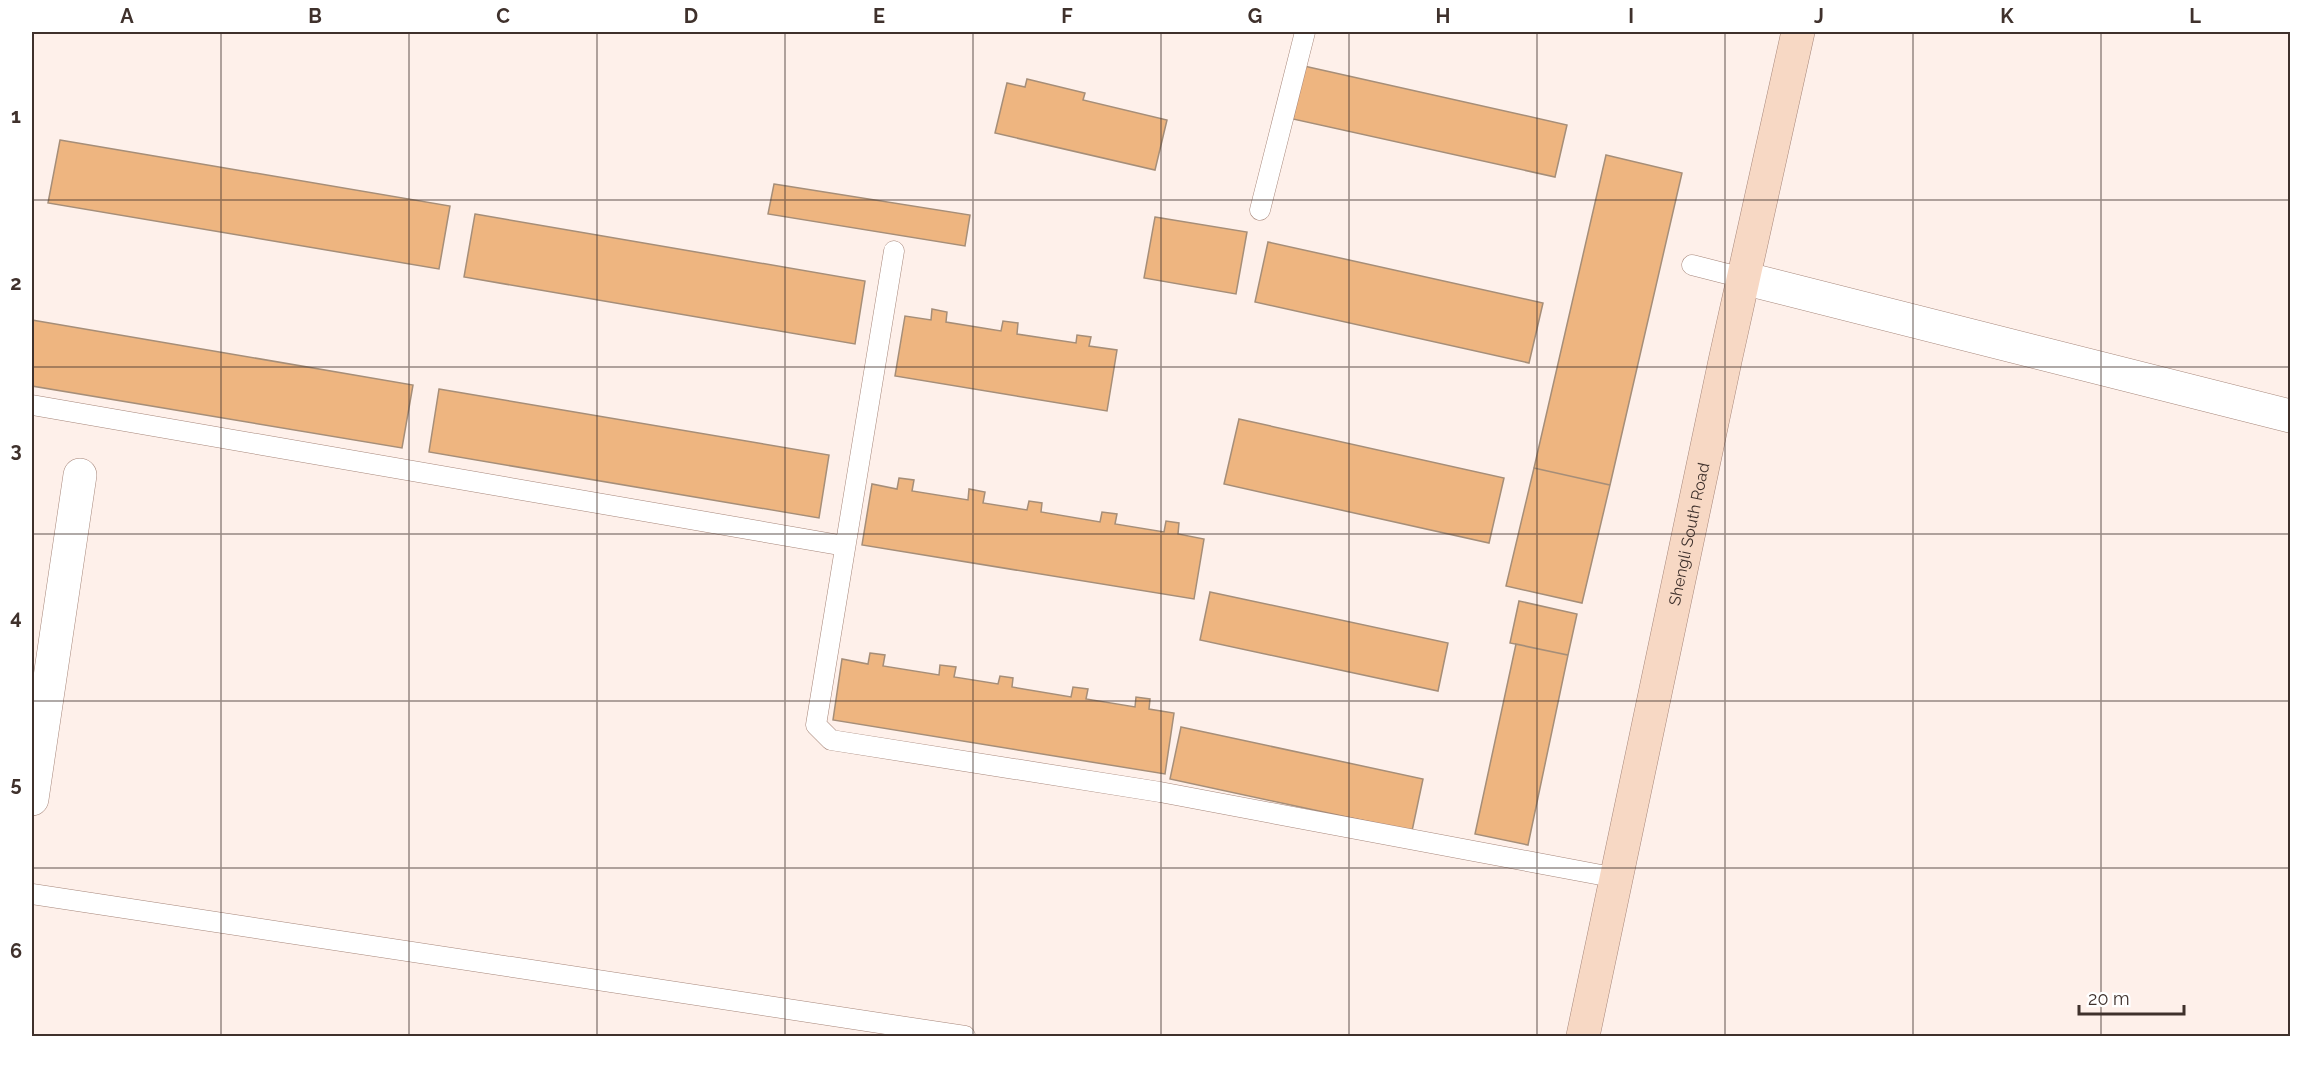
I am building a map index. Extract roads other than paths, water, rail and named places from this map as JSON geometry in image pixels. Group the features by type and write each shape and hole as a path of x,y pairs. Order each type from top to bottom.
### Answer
{"main road":[{"name":"Shengli South Road","path":"1583,1036 1743,278 1798,32"}],"street":[{"path":"1743,278 2290,416"},
{"path":"32,799 80,475"}],"lane":[{"path":"1260,210 1305,32"},
{"path":"894,251 816,726 831,740 1160,792 1617,878"},
{"path":"1692,265 1743,278"},
{"path":"32,405 845,546"},
{"path":"32,894 965,1036"}]}
